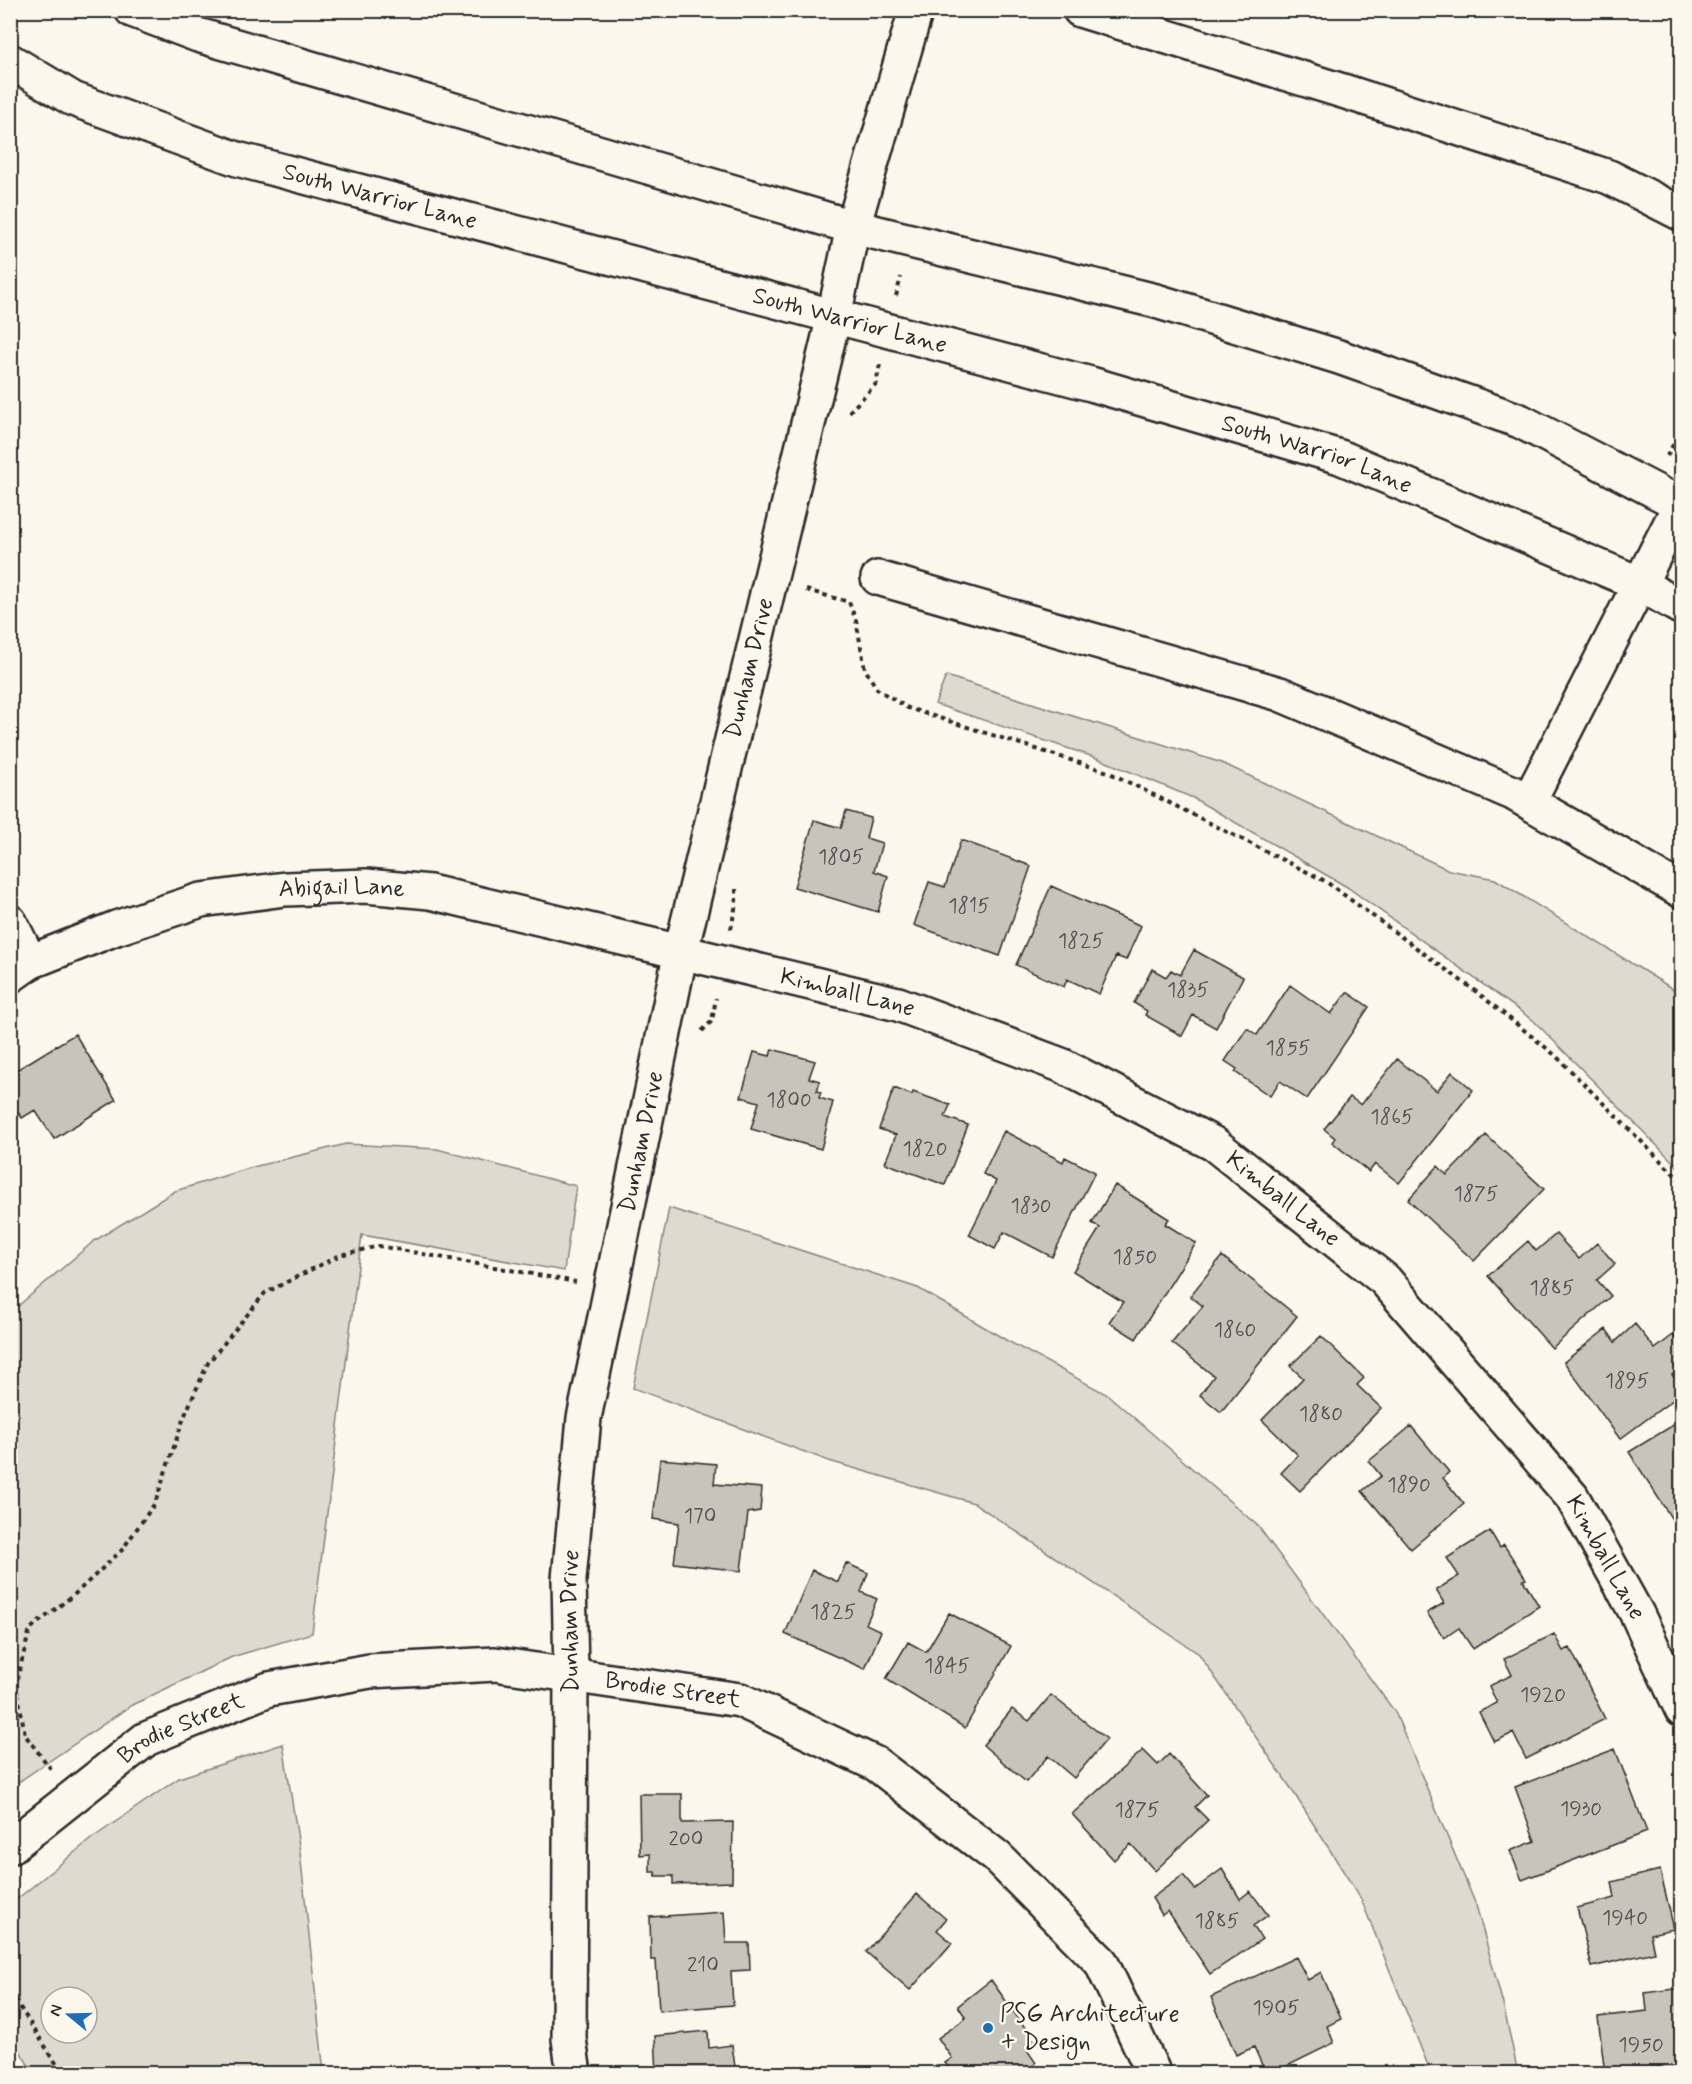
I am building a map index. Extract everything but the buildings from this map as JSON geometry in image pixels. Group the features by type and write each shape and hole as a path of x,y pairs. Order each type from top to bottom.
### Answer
{"street":[{"path":"132,10 198,35 853,227 1156,301 1339,357 1520,421 1681,503 1638,583 1529,801"},
{"name":"Dunham Drive","path":"574,2073 569,2039 572,1675 569,1579 584,1418 681,951 834,316 853,227 916,10"},
{"path":"1080,10 1346,92 1609,177 1682,214"},
{"name":"South Warrior Lane","path":"10,61 73,99 237,159 1091,384 1340,457 1638,583 1682,608"},
{"path":"878,578 1280,694 1514,793 1682,891"},
{"name":"Abigail Lane","path":"20,969 116,928 201,900 285,889 366,886 430,892 681,951"},
{"path":"10,922 20,969"},
{"name":"Kimball Lane","path":"681,951 898,1004 1061,1065 1214,1143 1385,1280 1572,1497 1637,1614 1682,1710"},
{"name":"Brodie Street","path":"10,1847 146,1739 269,1689 370,1671 495,1664 740,1700 876,1764 997,1857 1101,1962 1154,2073"}],"path":[{"path":"847,422 849,411 876,384 909,240"},
{"path":"1667,457 1682,428"},
{"path":"804,601 806,590 849,602 856,620 864,669 877,688 908,708 1108,772 1325,881 1478,993 1555,1055 1682,1182"},
{"path":"697,1037 712,1021 736,904 736,883"},
{"path":"52,1769 25,1735 16,1683 30,1629 76,1593 122,1550 155,1503 184,1417 208,1363 265,1293 340,1255 379,1246 611,1288"},
{"path":"10,1992 63,2073"}],"shaded area":[{"path":"946,676 1222,763 1449,870 1495,879 1681,994 1681,1170 1534,1021 1347,887 1193,798 1097,758 935,704"},
{"path":"346,1144 437,1149 576,1186 564,1271 362,1235 312,1633 232,1657 132,1705 11,1787 11,1312 94,1241 175,1191 253,1167"},
{"path":"669,1208 918,1288 1006,1340 1108,1395 1258,1526 1395,1712 1476,1905 1504,2008 1518,2073 1431,2073 1361,1899 1290,1787 1199,1654 974,1503 829,1461 633,1388"},
{"path":"283,1744 300,1852 324,2073 33,2073 11,2036 11,1904 91,1839 179,1778"}],"place":[{"name":"PSG Architecture + Design","path":"988,2028"}]}
